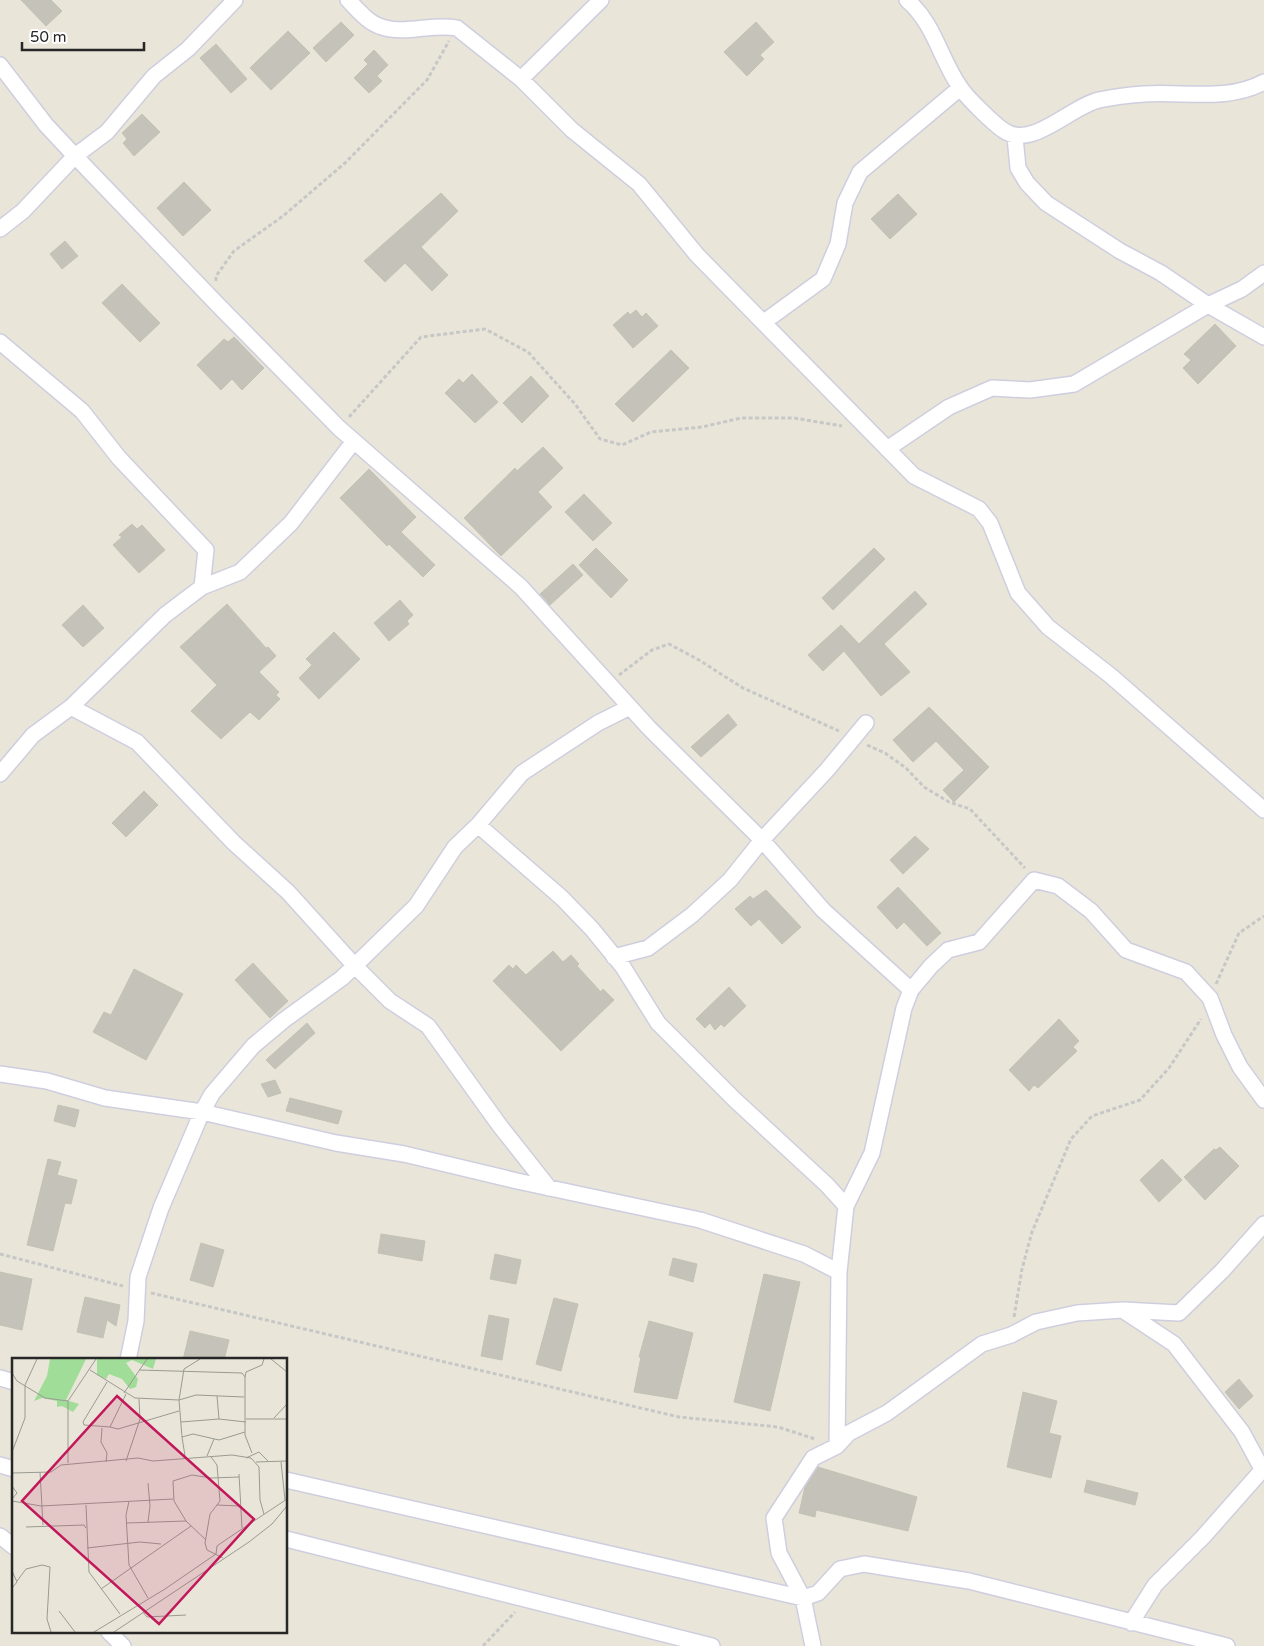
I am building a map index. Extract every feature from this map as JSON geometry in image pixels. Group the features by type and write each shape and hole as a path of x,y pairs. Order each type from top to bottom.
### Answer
{"street":[{"path":"0,230 24,210 75,156 107,132 154,76 188,49 235,0"},
{"path":"348,0 367,19 382,28 402,29 444,25 456,28 521,79 572,130 638,184 697,255 914,476 979,509 990,523 1018,593 1048,627 1111,676 1264,810"},
{"path":"521,79 600,0"},
{"path":"907,0 915,7 935,36 960,88 1003,130 1015,137 1030,135 1097,100 1145,94 1215,94 1255,87 1264,82"},
{"path":"0,65 46,125 217,304 339,428 521,587 630,707 762,840 823,910 911,990"},
{"path":"764,322 823,280 838,244 845,202 860,172 960,88"},
{"path":"1015,137 1018,168 1028,183 1046,203 1208,305 1264,337"},
{"path":"887,449 950,407 992,388 1030,390 1074,384 1208,305 1242,289 1264,273"},
{"path":"0,342 82,411 119,458 206,550 202,587"},
{"path":"0,774 33,735 71,707 165,615 202,587 240,572 291,523 354,442"},
{"path":"71,707 137,742 234,843 288,892 354,965 390,1001 428,1026 500,1126 549,1188"},
{"path":"128,1358 136,1321 138,1277 161,1208 202,1112 212,1094 253,1046 284,1020 342,978 416,906 455,847 478,825 522,773 598,723 630,707"},
{"path":"614,957 648,948 730,880 762,840 827,770 866,723"},
{"path":"478,825 562,898 592,929 614,957 658,1023 736,1100 827,1185 846,1206"},
{"path":"837,1446 839,1272 846,1206 872,1153 904,1008 911,990 931,966 948,950 978,942 1034,880 1058,886 1092,911 1126,950 1186,972 1210,998 1224,1036 1240,1067 1264,1100"},
{"path":"0,1074 47,1081 106,1098 202,1112 336,1143 404,1154 549,1188 700,1220 804,1254 839,1272"},
{"path":"813,1646 803,1598 779,1554 774,1518 813,1458 837,1446 849,1433 887,1413 982,1344 1011,1335 1036,1322 1077,1313 1123,1310 1179,1313 1222,1271 1264,1224"},
{"path":"1123,1310 1174,1344 1242,1432 1263,1468 1226,1512 1155,1585 1131,1623"},
{"path":"288,1480 803,1598 818,1592 840,1570 864,1564 969,1580 1131,1623 1227,1646"},
{"path":"0,1536 12,1545"},
{"path":"288,1540 712,1646"},
{"path":"111,1634 123,1646"}],"path":[{"path":"217,304 216,276 234,251 283,216 345,163 427,80 456,28"},
{"path":"339,428 421,337 485,329 528,352 575,404 600,438 622,445 651,432 702,427 741,418 794,418 846,427"},
{"path":"608,683 652,650 669,644 699,660 743,688 885,753 906,768 924,787 949,802 970,809 1021,862 1034,880"},
{"path":"1011,1335 1022,1269 1032,1232 1071,1140 1092,1116 1140,1100 1169,1068 1194,1033 1238,932 1264,916"},
{"path":"0,1254 138,1290 679,1417 778,1427 837,1446"},
{"path":"483,1646 525,1600"}],"building":[{"path":"21,0 51,0 62,11 46,26"},
{"path":"341,22 354,35 326,62 313,48"},
{"path":"756,22 774,42 760,55 764,59 747,76 724,52"},
{"path":"288,31 310,53 271,90 250,68"},
{"path":"216,44 247,79 231,93 200,58"},
{"path":"374,50 388,65 377,76 382,81 369,93 354,78 368,64 364,60"},
{"path":"142,114 160,132 134,156 123,143 127,139 122,133"},
{"path":"184,182 211,210 183,236 157,208"},
{"path":"441,193 458,211 421,247 448,275 432,291 405,263 385,282 364,261"},
{"path":"898,194 917,214 890,239 871,219"},
{"path":"65,241 78,256 62,269 50,254"},
{"path":"122,284 160,323 140,342 102,303"},
{"path":"636,310 642,317 646,313 658,326 633,348 613,325 628,312 630,315"},
{"path":"1215,324 1236,346 1198,384 1183,368 1191,360 1184,354"},
{"path":"234,337 264,368 242,390 232,379 221,390 197,365 224,339 228,342"},
{"path":"671,350 689,368 633,422 615,404"},
{"path":"472,374 498,402 475,423 445,393 459,379 463,383"},
{"path":"531,376 549,396 522,423 503,403"},
{"path":"543,447 563,468 538,492 552,507 501,556 464,518 515,468 517,471"},
{"path":"369,469 416,517 401,532 435,565 423,577 389,544 387,546 340,498"},
{"path":"584,494 612,523 593,541 565,512"},
{"path":"132,524 137,529 142,525 165,550 139,573 113,545 122,537 119,535"},
{"path":"596,548 628,580 611,598 579,565"},
{"path":"874,548 885,559 833,610 822,598"},
{"path":"573,564 583,575 550,605 540,594"},
{"path":"915,591 927,604 884,644 910,672 881,696 844,651 823,671 808,655 841,625 859,644"},
{"path":"400,600 413,615 407,621 409,624 389,641 374,623"},
{"path":"227,604 266,648 268,647 276,656 259,672 279,692 276,695 280,699 259,720 250,712 221,739 191,711 217,685 180,647"},
{"path":"83,605 104,628 83,647 62,625"},
{"path":"334,632 360,659 319,699 299,678 312,665 306,659"},
{"path":"929,707 989,767 954,802 943,790 964,770 936,741 913,762 893,740"},
{"path":"728,714 737,725 701,757 691,747"},
{"path":"144,791 158,805 126,837 112,823"},
{"path":"915,836 929,849 903,874 890,860"},
{"path":"898,887 941,933 927,946 904,922 897,929 877,907"},
{"path":"766,890 801,927 782,944 759,919 751,926 735,909 750,896 753,899"},
{"path":"553,951 563,962 571,955 579,964 577,966 601,992 603,989 614,1000 561,1051 493,981 509,965 513,969 516,965 526,975"},
{"path":"253,963 288,1001 270,1018 235,980"},
{"path":"134,969 183,994 146,1060 93,1032 104,1012 111,1015"},
{"path":"729,987 746,1006 724,1027 721,1024 715,1030 710,1023 705,1028 696,1019"},
{"path":"1059,1019 1079,1041 1073,1047 1077,1051 1038,1088 1034,1085 1029,1091 1009,1070"},
{"path":"307,1023 315,1033 275,1069 266,1060"},
{"path":"275,1080 281,1093 268,1097 261,1084"},
{"path":"290,1098 342,1111 338,1124 286,1111"},
{"path":"58,1105 79,1110 75,1127 54,1121"},
{"path":"1220,1147 1239,1166 1205,1200 1184,1177 1214,1149 1216,1150"},
{"path":"48,1159 61,1162 57,1175 77,1180 71,1204 65,1203 53,1251 27,1245"},
{"path":"1162,1159 1182,1180 1159,1202 1140,1180"},
{"path":"381,1234 425,1241 422,1261 378,1253"},
{"path":"201,1243 224,1250 213,1287 190,1280"},
{"path":"495,1254 521,1260 516,1284 490,1279"},
{"path":"673,1258 697,1264 693,1282 669,1275"},
{"path":"0,1272 32,1279 22,1330 0,1325"},
{"path":"764,1274 800,1282 770,1411 734,1402"},
{"path":"85,1297 120,1305 116,1326 107,1320 103,1338 77,1332"},
{"path":"554,1298 578,1304 561,1371 536,1364"},
{"path":"489,1315 509,1319 502,1360 481,1356"},
{"path":"649,1321 693,1333 677,1399 634,1392 641,1357 639,1357"},
{"path":"190,1331 229,1340 224,1358 183,1358"},
{"path":"1239,1379 1253,1396 1239,1409 1225,1392"},
{"path":"1023,1392 1057,1401 1049,1433 1061,1436 1051,1478 1007,1467"},
{"path":"818,1467 917,1497 908,1531 816,1510 815,1517 799,1513 805,1487"},
{"path":"1087,1480 1138,1493 1135,1505 1084,1492"}]}
